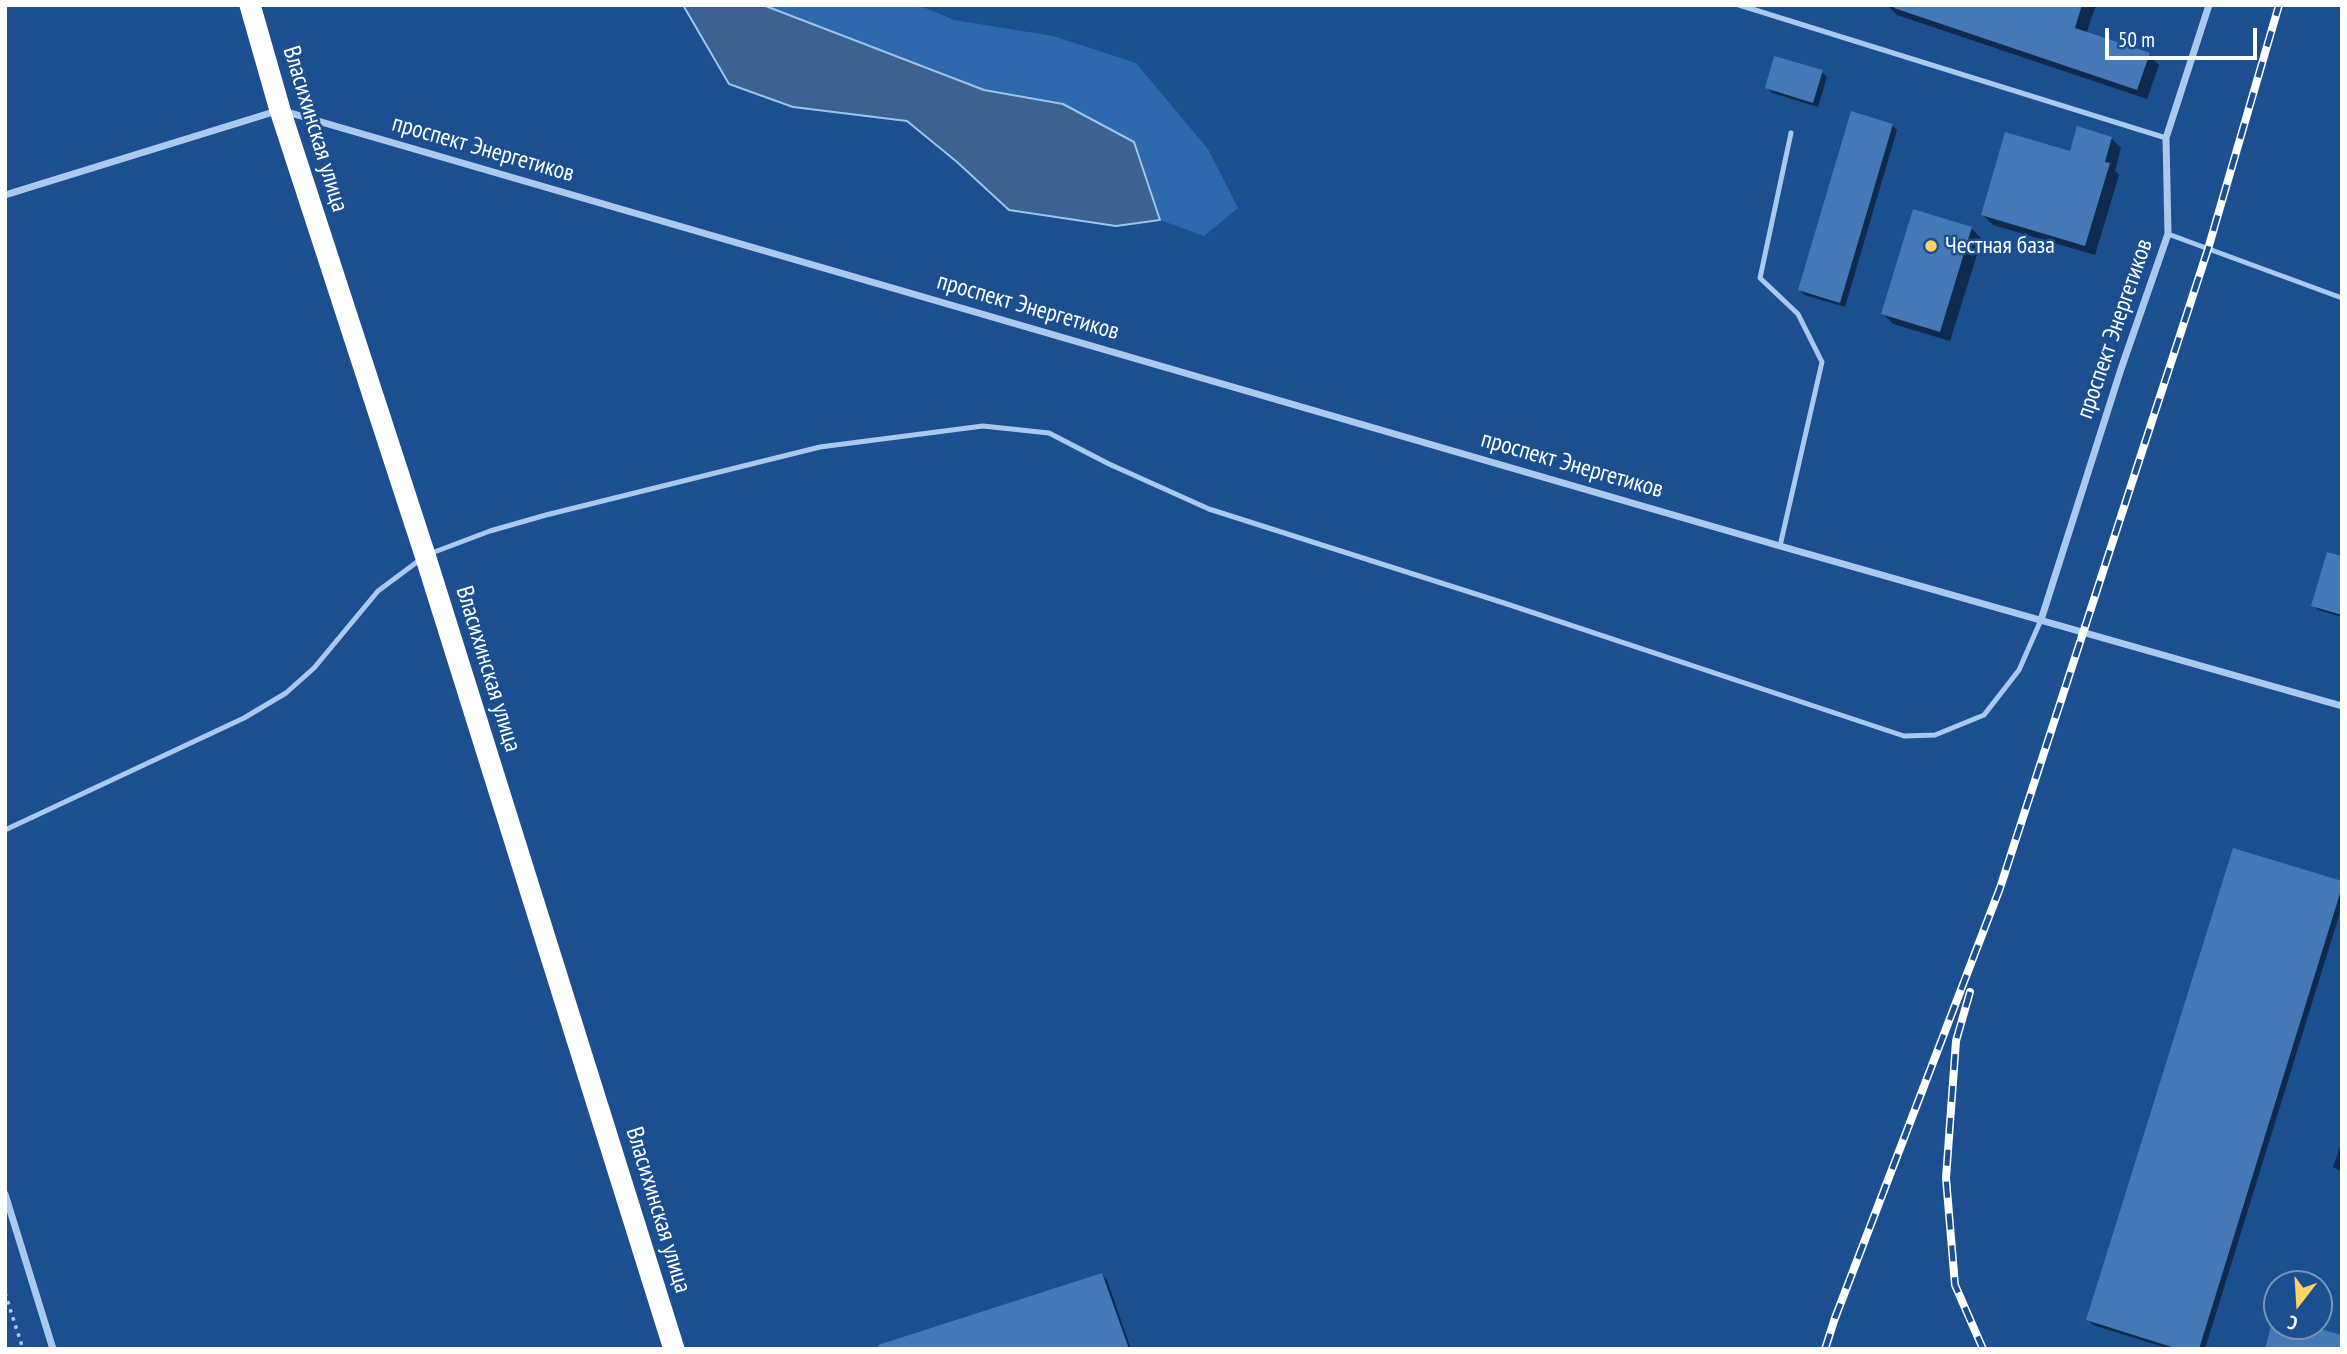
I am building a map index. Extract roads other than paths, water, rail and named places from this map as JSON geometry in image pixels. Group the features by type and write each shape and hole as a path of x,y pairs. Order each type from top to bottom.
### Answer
{"highway":[{"name":"Власихинская улица","path":"250,5 280,110 425,555 674,1349"}],"street":[{"name":"проспект Энергетиков","path":"2041,620 2121,369 2168,234 2166,138 2209,5"},
{"path":"5,195 280,110"},
{"name":"проспект Энергетиков","path":"280,110 1780,546 2342,706"},
{"path":"5,1194 53,1349"}],"lane":[{"path":"1739,5 2166,138"},
{"path":"1780,546 1822,362 1798,314 1760,278 1791,134"},
{"path":"2168,234 2342,298"},
{"path":"5,830 244,718 286,693 314,668 378,591 425,555 490,531 546,515 820,447 984,426 1049,432 1109,464 1209,509 1504,603 1903,736 1935,735 1984,715 2019,670 2041,620"}],"railway":[{"path":"1825,1349 2000,888 2208,249 2279,5"},
{"path":"1970,992 1956,1041 1946,1178 1955,1285 1983,1349"}],"place":[{"name":"Честная база","path":"1931,246"}]}
